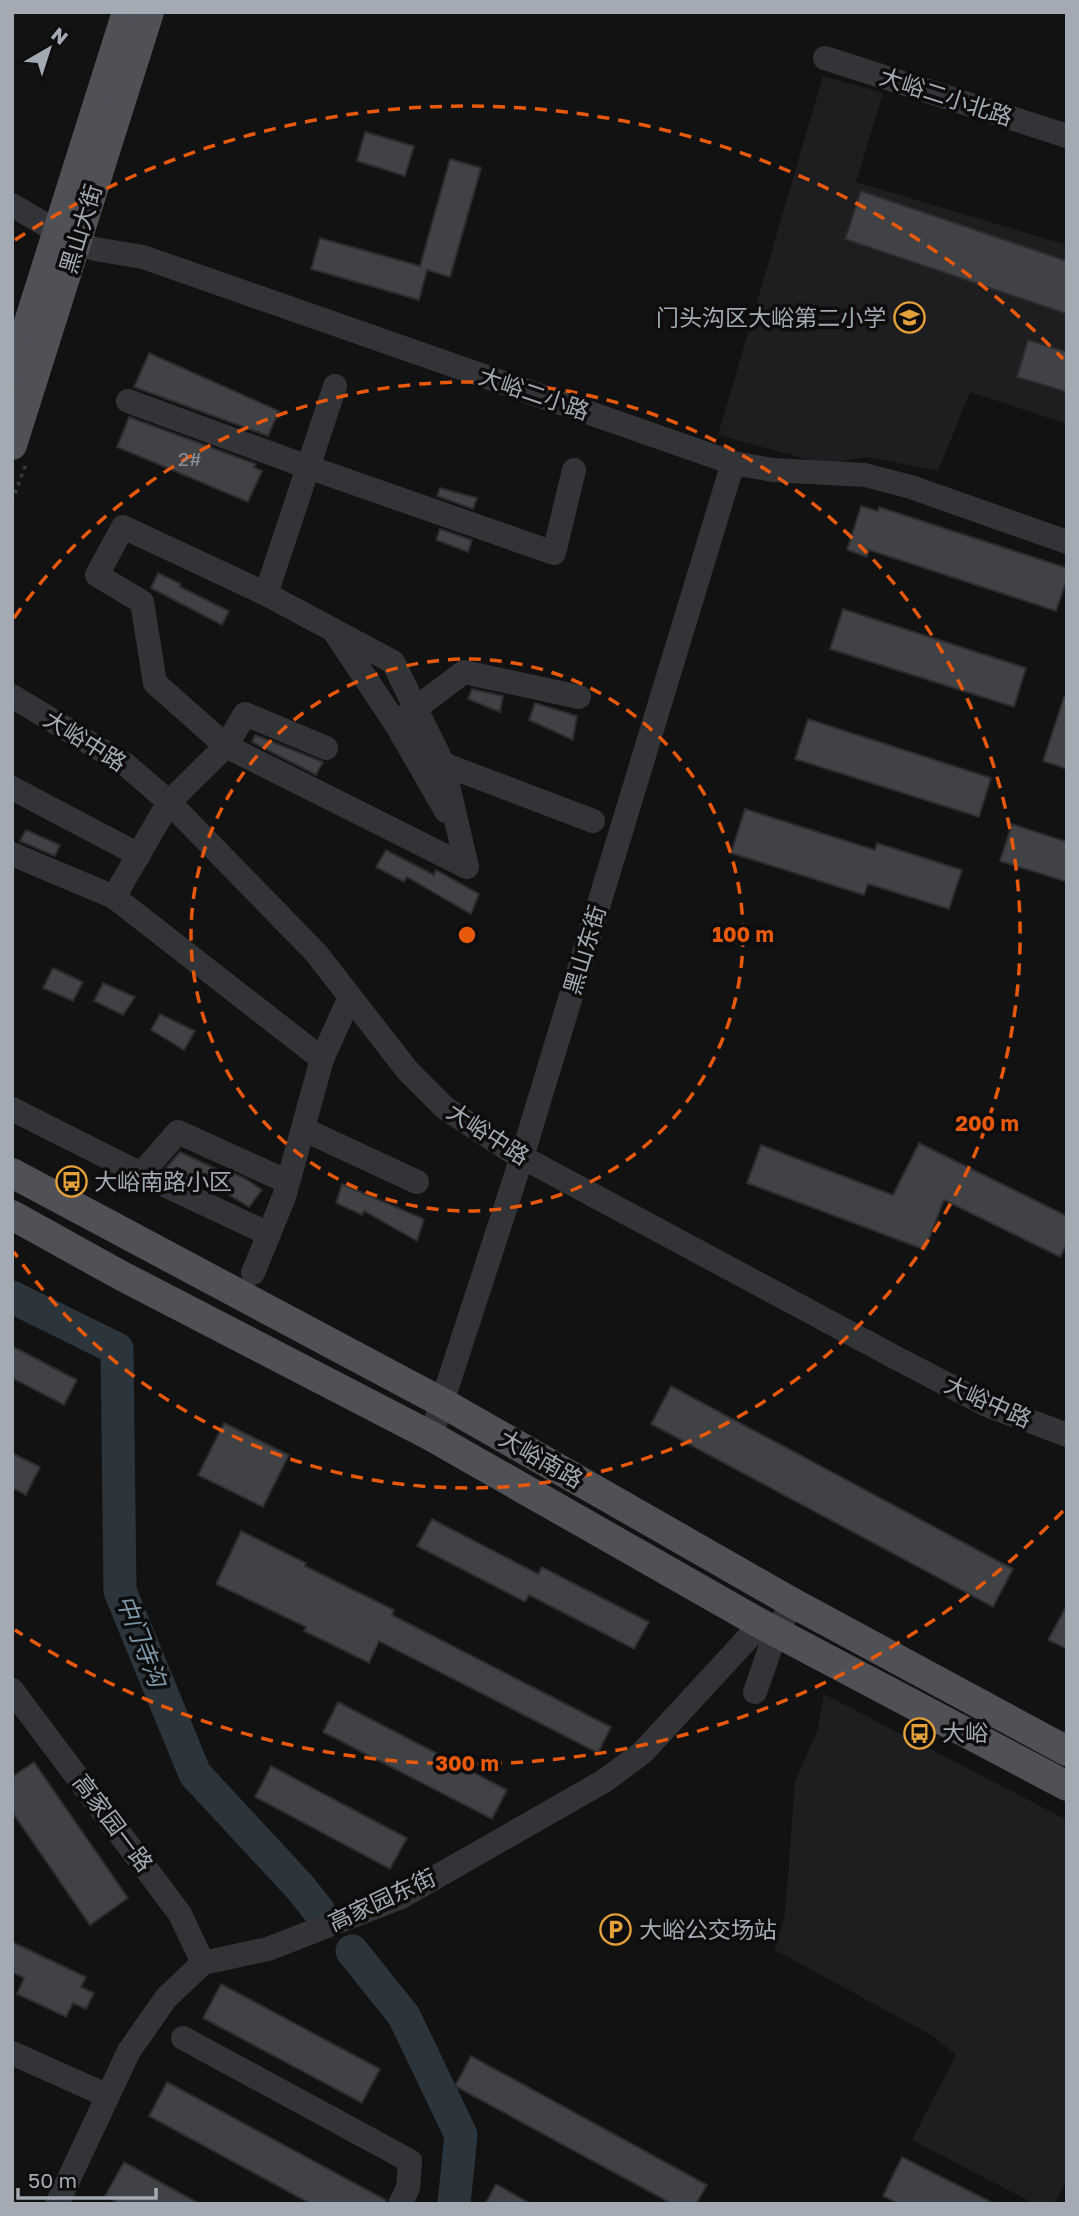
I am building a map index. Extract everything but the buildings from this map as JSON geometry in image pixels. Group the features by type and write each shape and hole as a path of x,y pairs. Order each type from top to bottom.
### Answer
{"main road":[{"name":"黑山大街","path":"12,445 24,413 66,238 127,12"},
{"name":"黑山大街","path":"12,376 123,99 149,12"},
{"name":"大峪南路","path":"12,1173 443,1403 793,1604 1067,1751"},
{"name":"大峪南路","path":"12,1215 122,1276 431,1436 769,1628 1067,1786"}],"street":[{"name":"大峪二小北路","path":"825,58 1067,136"},
{"name":"大峪二小路","path":"12,205 66,238 95,249 143,257 733,463 773,470 865,475 911,487 1067,542"},
{"path":"266,594 335,386"},
{"path":"128,401 554,553 574,470"},
{"name":"黑山东街","path":"431,1436 522,1157 733,463"},
{"path":"123,527 266,594 333,630 393,662 443,765 467,867 226,746 155,683 142,603 97,575 123,527"},
{"path":"333,630 396,724 459,835"},
{"path":"396,724 464,672 579,697"},
{"name":"大峪中路","path":"12,696 125,765 169,802 316,953 408,1071 445,1108 522,1157 986,1405 1067,1435"},
{"path":"114,897 169,802 226,746 245,714 326,748"},
{"path":"443,765 593,821"},
{"path":"12,788 139,855"},
{"path":"12,854 114,897 322,1059"},
{"path":"253,1273 288,1182 322,1059 350,997"},
{"path":"12,1109 269,1234"},
{"path":"303,1129 417,1182"},
{"path":"141,1174 178,1132 288,1182"},
{"path":"755,1692 769,1628 793,1604"},
{"name":"高家园东街","path":"214,1960 268,1949 401,1897 604,1781 642,1753 769,1628"},
{"name":"高家园一路","path":"12,1690 214,1960"},
{"path":"57,2204 130,2051 166,1998 214,1960"},
{"path":"183,2038 410,2161 408,2188 400,2204"},
{"path":"12,2053 108,2096"}],"shaded area":[{"name":"门头沟区大峪第二小学","path":"823,76 883,93 856,182 1067,245 1067,424 970,392 938,471 868,457 825,464 718,435"},
{"path":"824,1694 1067,1820 1067,2179 1054,2204 1035,2204 912,2140 956,2055 933,2036 775,1950 785,1913 795,1782 818,1729"}],"waterway":[{"name":"中门寺沟","path":"12,1297 117,1349 120,1591 195,1774 319,1911"},
{"name":"中门寺沟","path":"352,1951 404,2016 461,2135 454,2204"}],"place":[{"name":"门头沟区大峪第二小学","path":"909,318"},
{"name":"大峪南路小区","path":"71,1182"},
{"name":"大峪","path":"919,1733"},
{"name":"大峪公交场站","path":"616,1930"}]}
